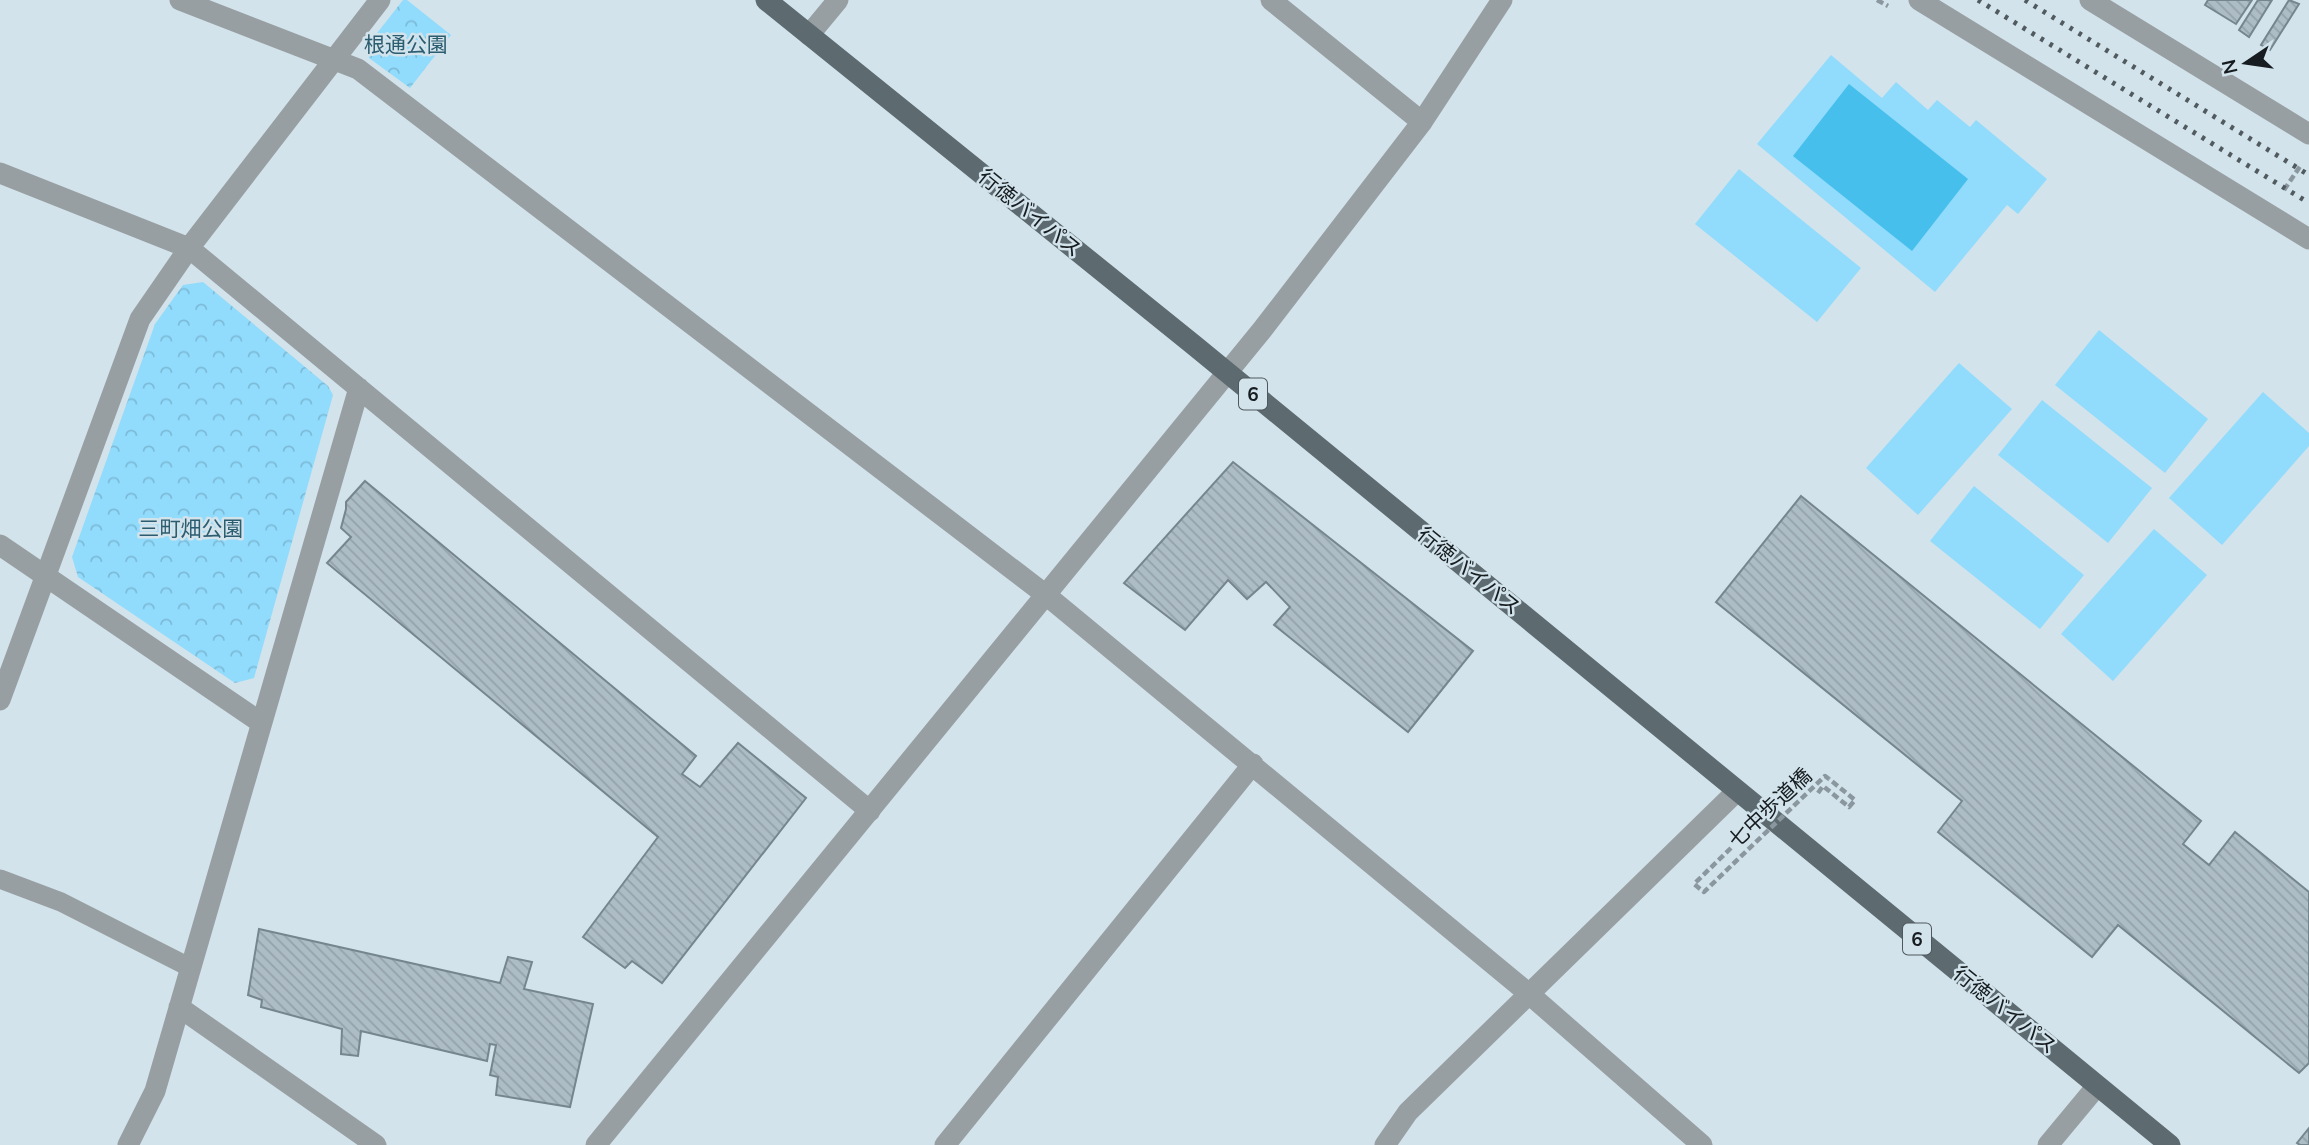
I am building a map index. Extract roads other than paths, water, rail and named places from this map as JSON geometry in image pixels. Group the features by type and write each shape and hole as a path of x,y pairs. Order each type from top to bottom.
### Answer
{"main road":[{"name":"行徳バイパス","path":"766,0 1227,373 2170,1145"}],"street":[{"path":"180,0 358,69 1045,595 1528,993 1702,1145"},
{"path":"0,700 140,319 189,248 380,0"},
{"path":"809,35 838,0"},
{"path":"1271,0 1422,122"},
{"path":"596,1145 1227,373 1422,122 1502,0"},
{"path":"1919,0 2309,239"},
{"path":"2090,0 2309,134"},
{"path":"0,173 189,248 870,811"},
{"path":"128,1145 155,1091 359,388"},
{"path":"0,545 260,722"},
{"path":"945,1145 1253,764"},
{"path":"1385,1145 1408,1112 1737,791"},
{"path":"179,1007 376,1145"},
{"path":"2049,1145 2097,1086"}],"lane":[{"path":"0,879 61,902 189,967"}],"railway":[{"path":"1978,0 2309,203"},
{"path":"2025,0 2309,175"}],"park label":[{"name":"根通公園","path":"406,45"},
{"name":"三町畑公園","path":"191,529"}]}
